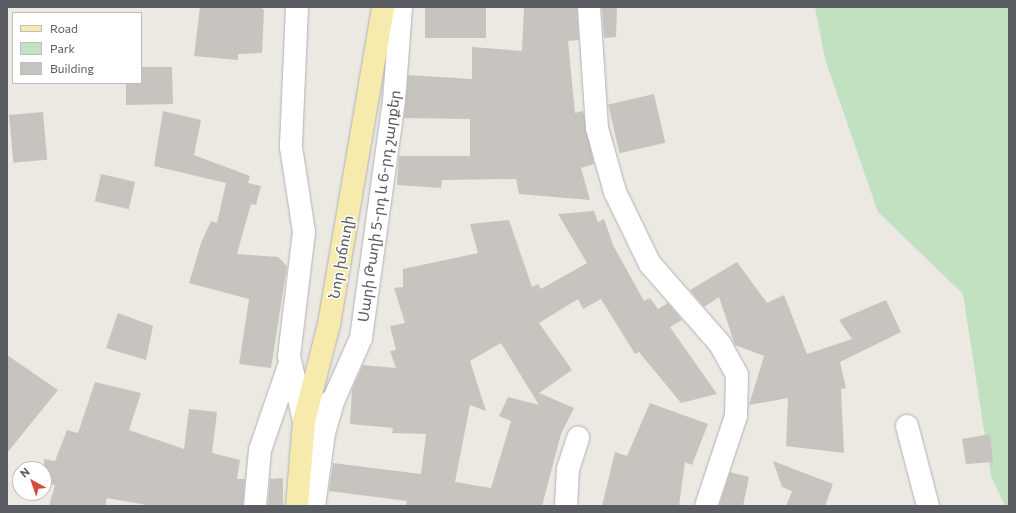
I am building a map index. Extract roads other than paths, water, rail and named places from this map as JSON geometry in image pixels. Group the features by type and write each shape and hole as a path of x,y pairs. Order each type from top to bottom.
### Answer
{"main road":[{"name":"Նոր խճուղի","path":"297,506 304,420 329,324 383,7"}],"street":[{"path":"255,506 260,450 289,366 304,232 291,147 297,7"},
{"name":"Սարի Թաղի 5-րդ և 6-րդ շարքեր","path":"314,506 324,433 334,399 361,338 394,101 402,7"},
{"path":"589,7 597,128 615,192 650,264 720,344 737,375 736,416 706,506"},
{"path":"289,366 304,420 334,399"},
{"path":"907,426 928,506"},
{"path":"566,506 568,469 578,438"}]}
